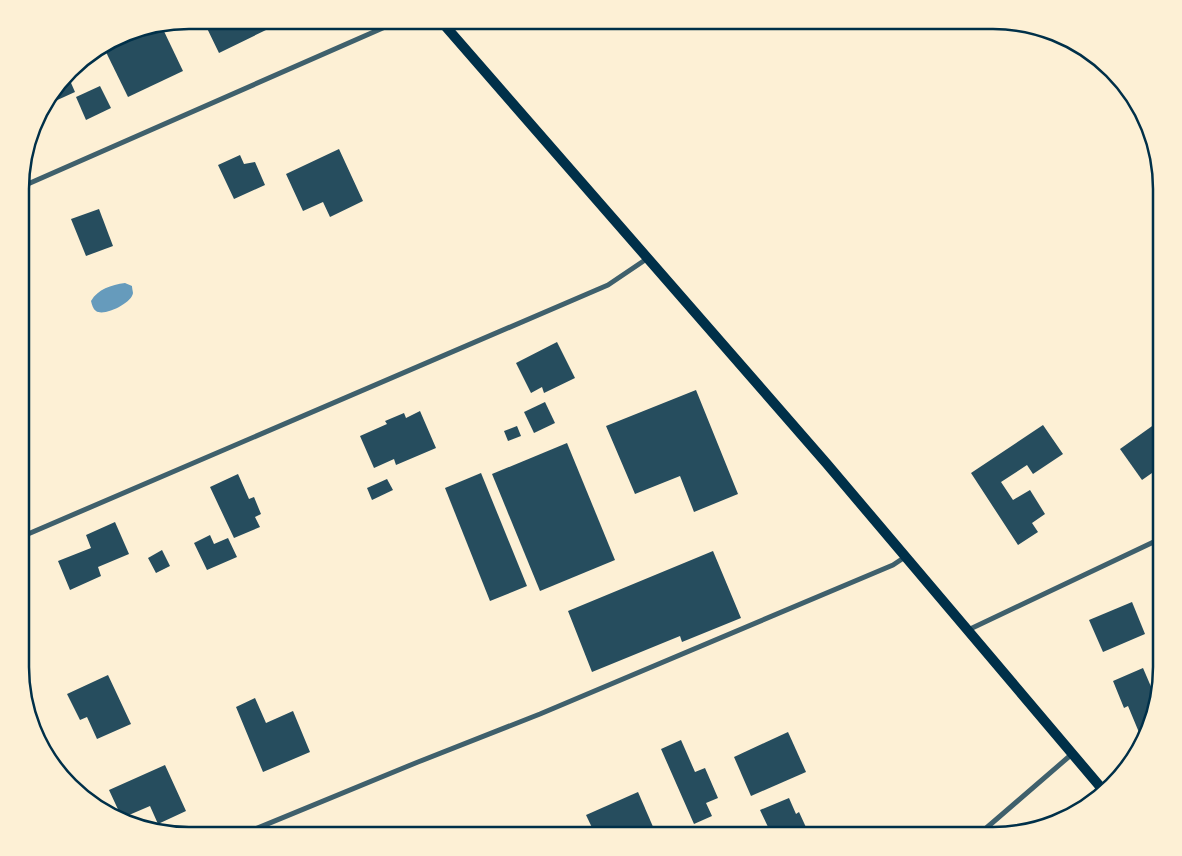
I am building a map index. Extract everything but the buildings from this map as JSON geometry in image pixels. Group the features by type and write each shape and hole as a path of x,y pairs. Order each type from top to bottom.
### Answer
{"main road":[{"path":"448,29 649,258 906,556 1100,787"}],"street":[{"path":"29,183 381,29"},
{"path":"29,534 608,285 649,258"},
{"path":"968,630 1153,542"},
{"path":"260,827 540,714 892,565 906,556"},
{"path":"987,827 1072,754"}],"water":[{"path":"125,283 132,286 133,293 128,301 111,311 100,312 95,310 91,301 97,293 110,286"}]}
